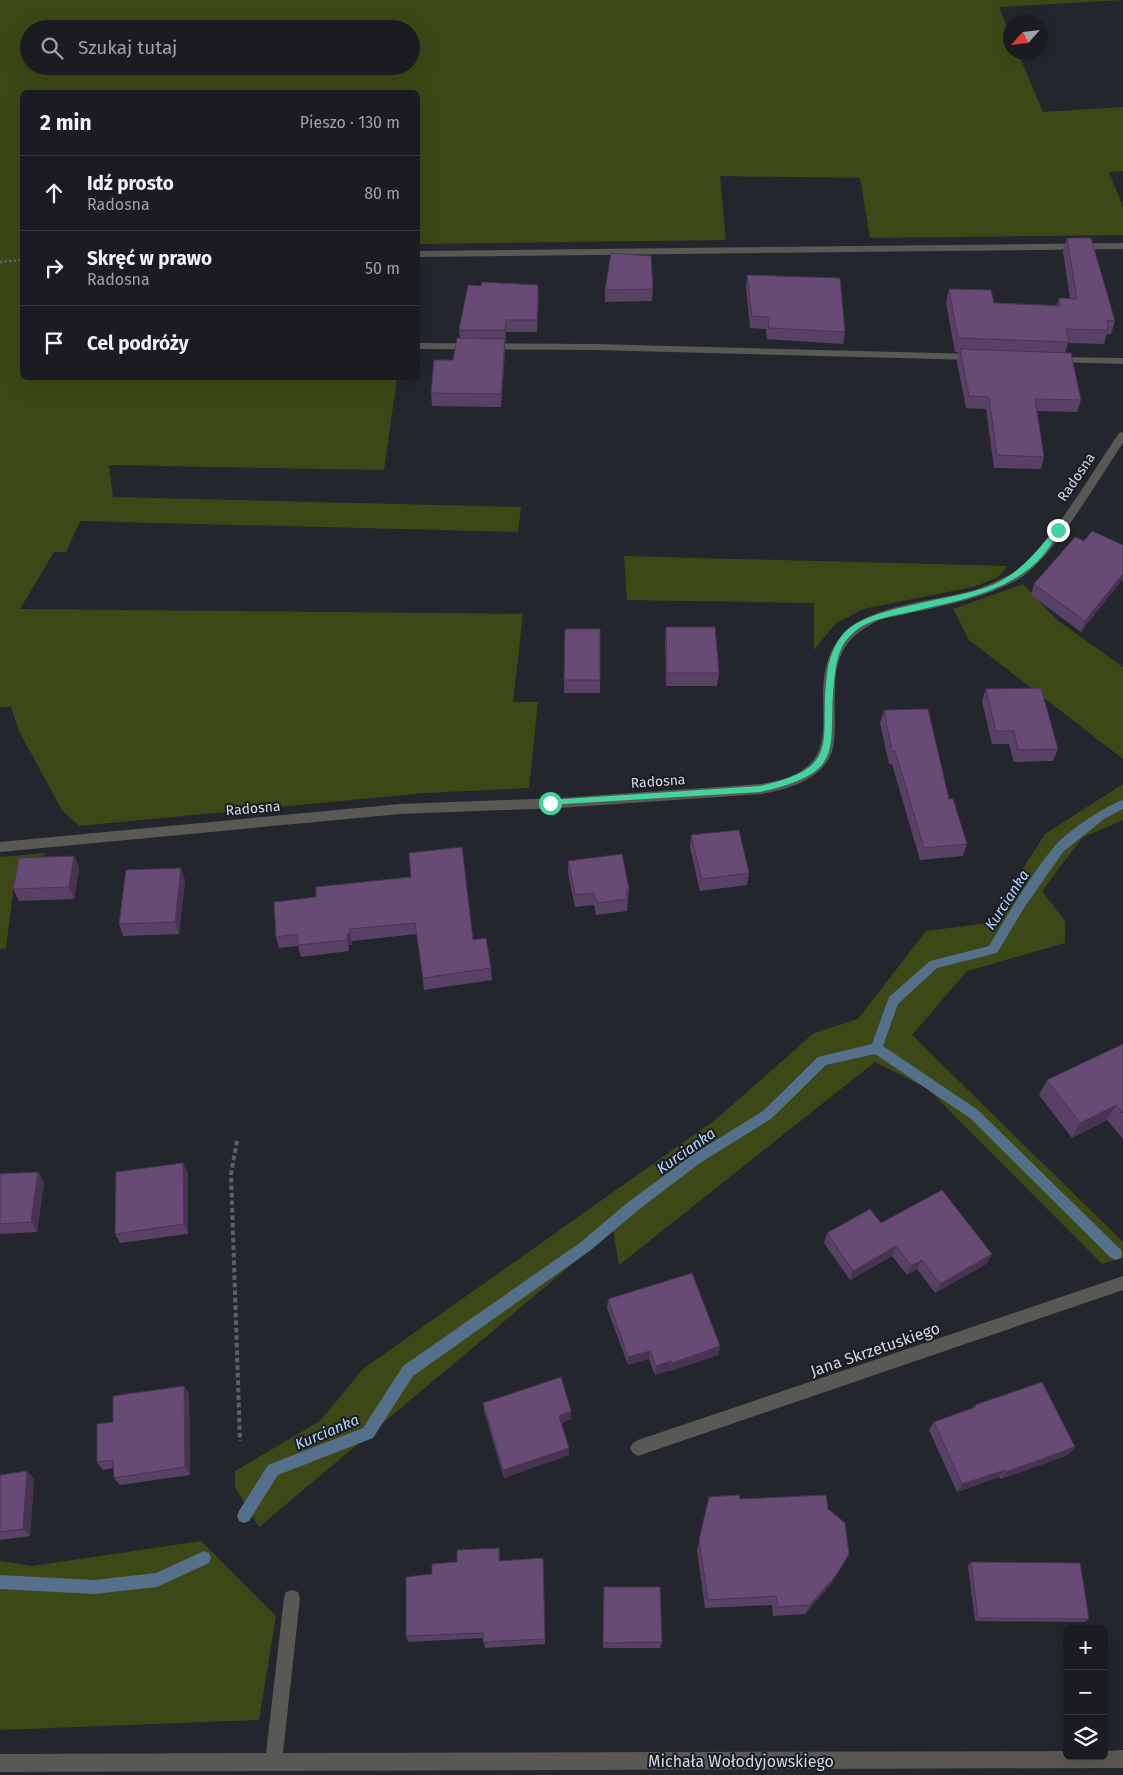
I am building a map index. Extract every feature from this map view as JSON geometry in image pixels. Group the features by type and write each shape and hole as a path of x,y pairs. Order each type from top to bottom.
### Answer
{"street":[{"path":"420,254 1123,246"},
{"path":"420,346 616,347 988,357"},
{"path":"1049,360 1123,361"},
{"name":"Radosna","path":"0,847 400,809 559,802 741,790 767,788 788,783 804,776 817,766 825,754 828,743 828,692 833,661 839,645 848,634 861,624 876,617 978,593 1014,576 1029,566 1055,535 1123,435"},
{"name":"Jana Skrzetuskiego","path":"638,1448 1123,1283"},
{"path":"273,1763 292,1598"},
{"name":"Michała Wołodyjowskiego","path":"0,1763 1123,1759"}],"path":[{"path":"0,262 20,260"},
{"path":"237,1141 231,1174 240,1441"}],"green space":[{"path":"0,0 1123,0 999,7 1003,17 1003,60 1021,60 1043,112 1123,107 1123,171 1109,172 1123,207 1123,235 870,238 860,178 720,176 726,240 420,244 420,90 20,90 20,380 397,380 384,470 109,465 113,497 521,507 518,532 80,521 66,552 54,552 20,609 523,614 513,702 538,702 529,788 425,793 79,826 62,810 19,731 11,707 0,707"},
{"path":"624,556 1008,566 997,578 973,587 863,609 835,624 814,650 814,603 627,600"},
{"path":"1023,584 1057,620 1123,667 1123,759 969,640 953,609"},
{"path":"1123,784 1123,820 1082,838 1042,891 1065,921 1065,943 967,971 912,1035 1123,1242 1123,1258 1102,1264 928,1089 875,1062 619,1265 613,1230 259,1527 235,1487 235,1471 320,1421 363,1369 715,1120 814,1033 858,1019 926,931 988,923 1045,834"},
{"path":"47,853 15,877 6,948 0,949 0,857"},
{"path":"201,1541 276,1616 259,1720 0,1730 0,1561 32,1566"}],"building":[{"path":"1067,238 1091,238 1115,321 1107,320 1108,330 1066,329 1069,342 958,338 949,289 991,290 994,303 1060,306 1059,298 1077,299"},
{"path":"611,253 651,256 653,289 605,290"},
{"path":"747,275 840,278 845,332 769,328 768,317 752,316"},
{"path":"482,282 538,285 537,320 506,320 505,330 459,330 468,285 481,286"},
{"path":"457,338 505,339 501,394 431,393 434,360 453,360"},
{"path":"960,349 1071,353 1081,400 1035,399 1044,457 997,455 989,397 969,396"},
{"path":"1092,531 1123,545 1123,574 1085,621 1034,584 1075,537 1084,541"},
{"path":"666,627 715,627 719,673 667,673"},
{"path":"565,629 600,629 600,680 564,680"},
{"path":"1041,688 1058,749 1018,750 1014,731 996,731 986,689"},
{"path":"928,709 949,799 953,799 967,844 924,848 895,751 892,751 884,710"},
{"path":"739,830 749,873 702,879 691,835"},
{"path":"462,847 473,940 486,938 491,968 423,978 415,923 350,929 350,933 347,934 347,940 298,945 297,934 276,937 274,902 316,897 316,887 411,877 409,853"},
{"path":"622,854 629,889 626,890 628,899 597,903 594,893 575,895 568,861"},
{"path":"74,856 69,887 13,889 19,858"},
{"path":"181,868 175,922 119,924 126,870"},
{"path":"1123,1044 1123,1113 1116,1105 1080,1123 1047,1080"},
{"path":"183,1163 184,1224 115,1234 116,1172"},
{"path":"38,1172 31,1222 0,1224 0,1174"},
{"path":"942,1190 992,1254 940,1284 922,1260 911,1266 896,1246 853,1271 827,1233 870,1209 881,1223"},
{"path":"692,1273 720,1346 672,1363 671,1361 656,1366 650,1351 628,1357 608,1299"},
{"path":"561,1377 571,1411 559,1416 569,1448 503,1470 483,1403"},
{"path":"1042,1382 1075,1447 1006,1472 1005,1470 962,1484 934,1422 976,1407 975,1405"},
{"path":"184,1386 185,1467 114,1478 113,1460 97,1462 97,1424 113,1422 113,1396"},
{"path":"27,1471 23,1529 0,1532 0,1475"},
{"path":"739,1495 740,1499 826,1495 828,1509 845,1523 849,1554 837,1574 810,1605 778,1607 776,1596 708,1600 699,1540 709,1497"},
{"path":"499,1548 499,1561 543,1558 545,1639 483,1642 483,1633 406,1636 406,1577 432,1574 432,1564 457,1562 457,1550"},
{"path":"971,1562 1080,1563 1089,1619 978,1618"},
{"path":"604,1587 660,1587 662,1642 603,1643"}],"waterway":[{"name":"Kurcianka","path":"876,1048 893,1001 934,964 993,950 1020,905 1059,849 1100,816 1123,804"},
{"name":"Kurcianka","path":"244,1516 273,1470 368,1433 408,1371 586,1246 632,1207 696,1159 767,1115 822,1061 876,1048"},
{"path":"876,1048 974,1114 1116,1254"},
{"name":"Kurcianka","path":"0,1582 94,1587 157,1580 204,1558"}],"route":[{"path":"550,803 760,789 788,783 804,776 817,766 825,754 828,743 828,692 833,661 839,645 848,634 861,624 876,617 956,599 998,586 1029,566 1058,530"}]}
